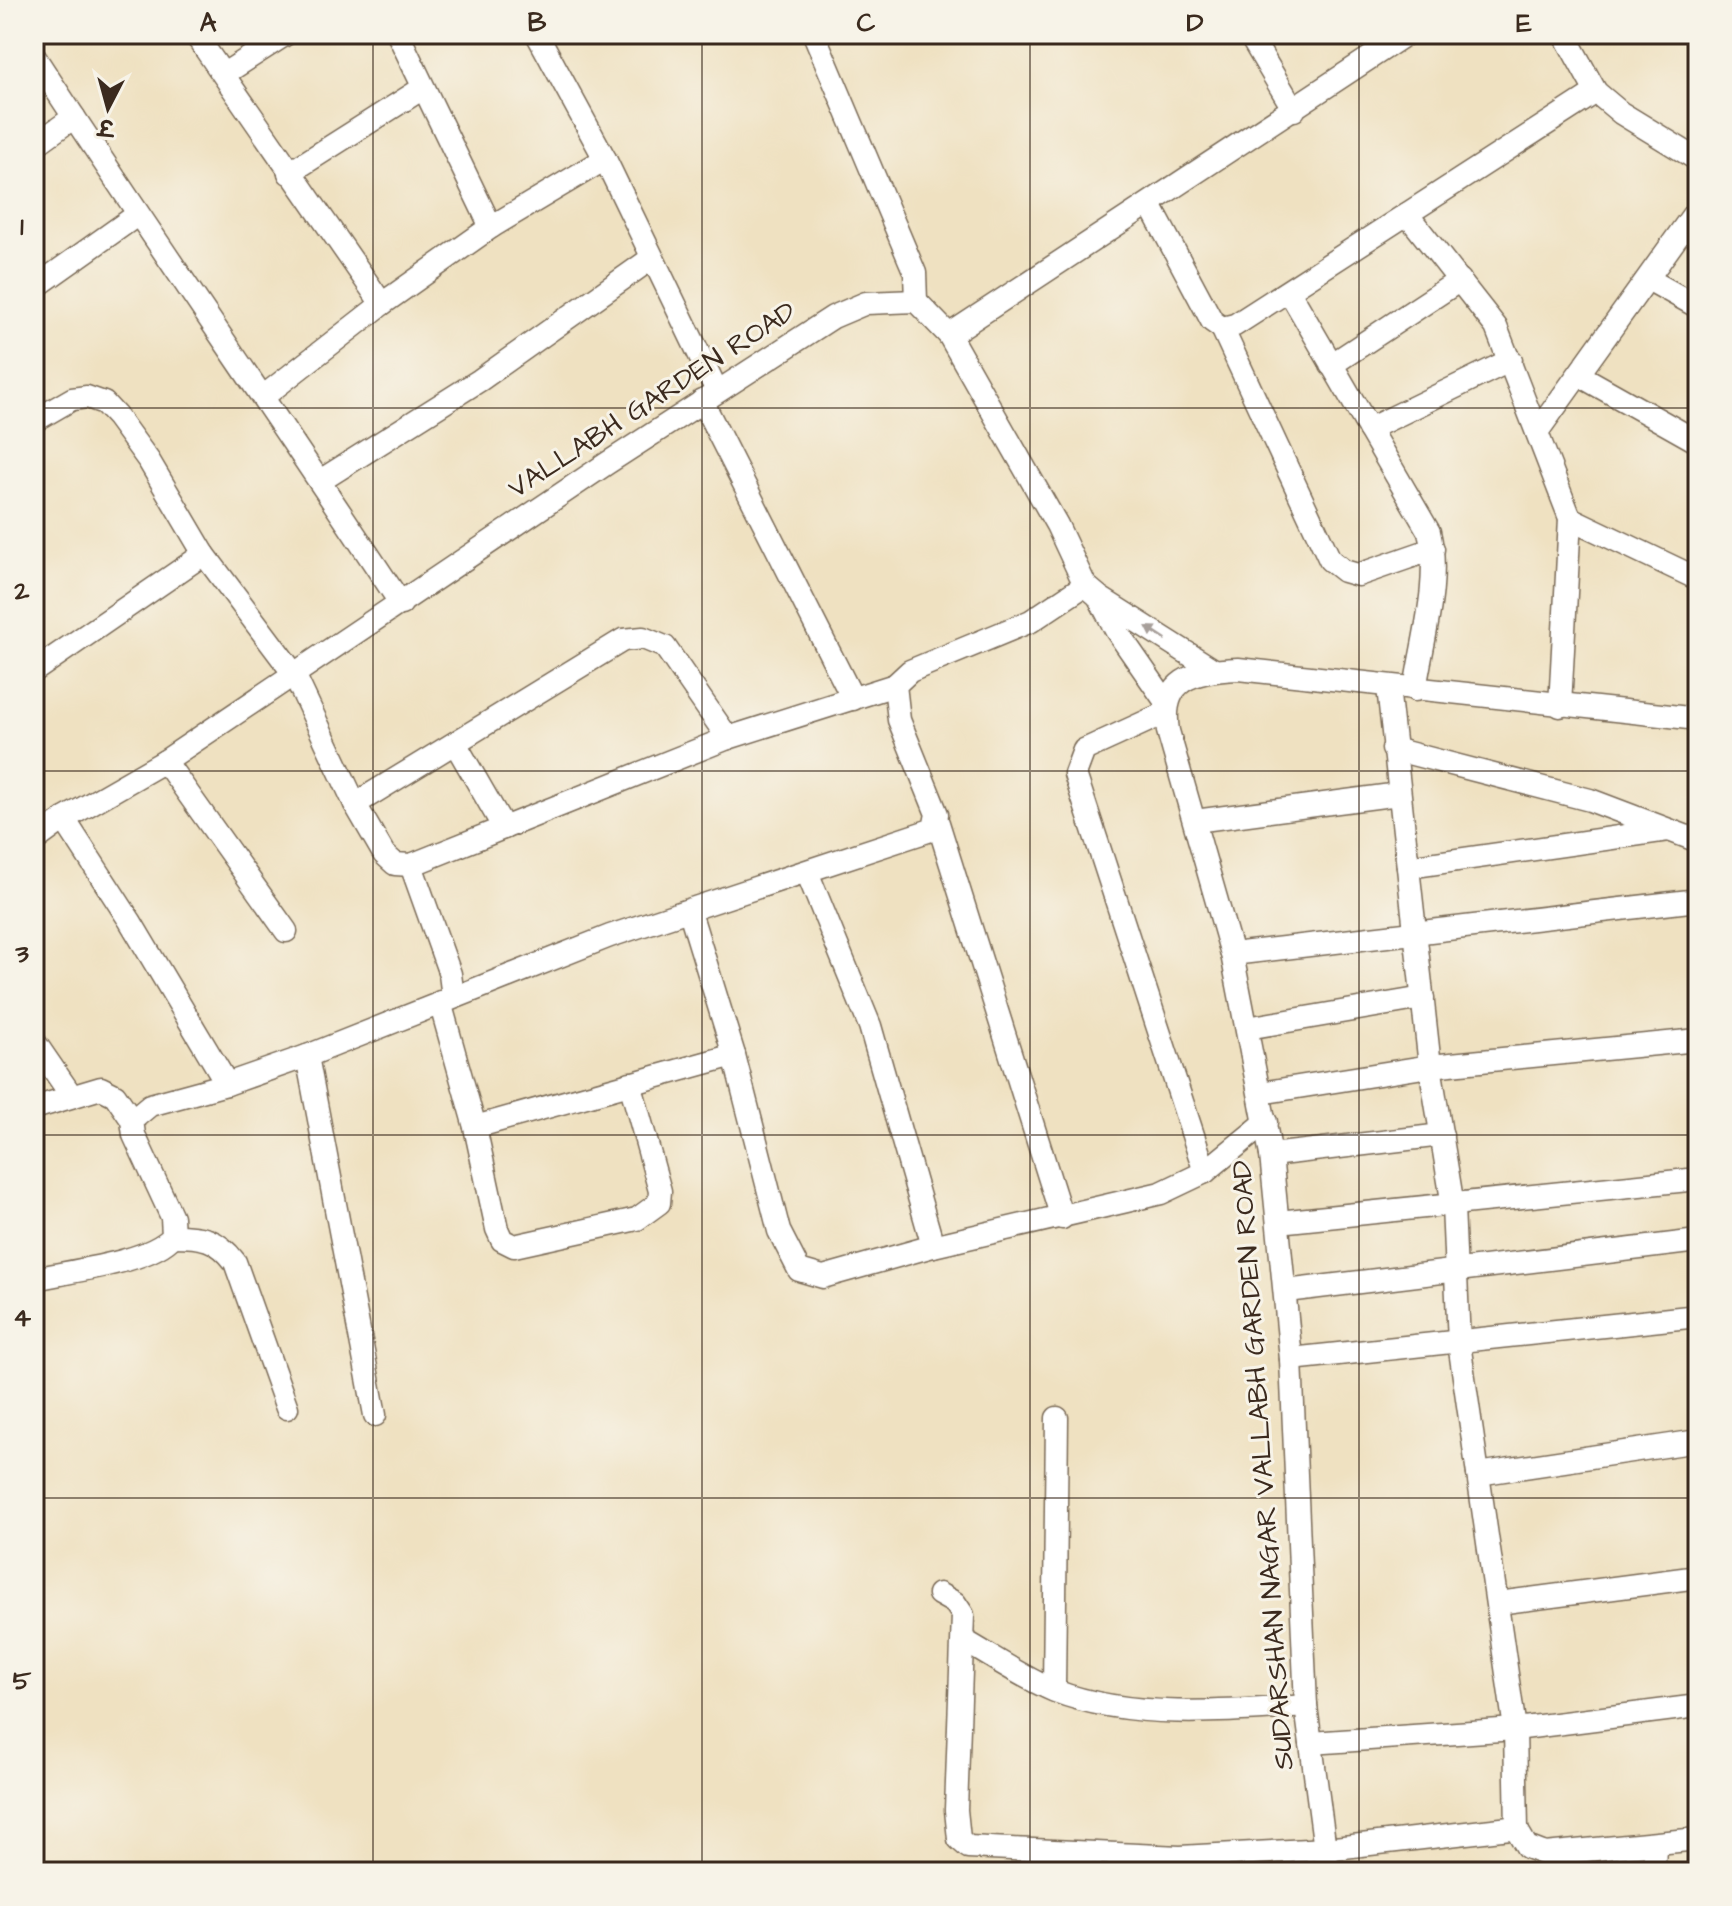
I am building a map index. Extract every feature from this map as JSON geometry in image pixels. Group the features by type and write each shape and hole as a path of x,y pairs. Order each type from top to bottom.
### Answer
{"street":[{"path":"195,34 382,304"},
{"path":"224,74 286,34"},
{"path":"398,34 491,227"},
{"path":"537,34 605,159 652,258 710,396 853,699"},
{"path":"814,34 915,273 916,301 949,335 1091,590 1166,708"},
{"path":"1249,34 1294,110"},
{"path":"949,335 1406,34"},
{"path":"1564,34 1596,92 1621,113 1698,160"},
{"path":"34,56 137,215 264,396 401,604"},
{"path":"289,173 423,88"},
{"path":"1222,328 1235,325 1289,291 1596,92"},
{"path":"34,146 74,117"},
{"path":"264,396 382,304 491,227 605,159"},
{"path":"1150,205 1202,308 1222,328 1330,560 1344,571 1358,575 1433,549"},
{"path":"1537,432 1698,208"},
{"path":"1407,214 1496,327 1570,518 1560,706"},
{"path":"34,288 137,215"},
{"path":"320,481 480,380 652,258"},
{"path":"1648,279 1698,307"},
{"path":"1331,365 1460,280"},
{"path":"1289,291 1429,532 1433,549 1415,690"},
{"name":"VALLABH GARDEN ROAD","path":"34,841 64,819 165,761 710,396 849,308 866,303 916,301"},
{"path":"1369,429 1511,360"},
{"path":"1579,375 1698,442"},
{"path":"34,421 72,399 87,397 104,403 149,461 204,554 294,674 355,804 384,854 395,864 411,865 728,738 895,685 910,671 1091,590"},
{"path":"1570,518 1698,579"},
{"path":"34,671 204,554"},
{"path":"1091,590 1214,670"},
{"path":"355,804 623,640 643,638 665,647 728,738"},
{"path":"1205,1172 1075,774 1084,750 1166,708 1178,684 1214,670 1238,669 1698,719"},
{"path":"895,685 899,720 934,803 1062,1218"},
{"path":"1388,687 1430,1066 1453,1206 1459,1343 1515,1729 1517,1830 1527,1847 1545,1854 1698,1839"},
{"name":"SUDARSHAN NAGAR VALLABH GARDEN ROAD","path":"1166,708 1232,954 1271,1155 1291,1359 1306,1706 1328,1872"},
{"path":"455,743 504,828"},
{"path":"1393,749 1590,800 1698,841"},
{"path":"165,761 286,931"},
{"path":"1195,821 1399,794"},
{"path":"64,819 227,1084"},
{"path":"132,1120 150,1105 227,1084 307,1056 610,936 926,834 938,823"},
{"path":"1408,867 1669,830"},
{"path":"411,865 450,974 446,1000 502,1240 514,1246 637,1219 659,1203 660,1191 630,1083"},
{"path":"807,872 870,1026 933,1246"},
{"path":"1232,954 1416,936 1698,900"},
{"path":"690,912 734,1055 779,1231 799,1270 823,1277 933,1246 1161,1193 1205,1172 1266,1122"},
{"path":"1247,1028 1423,998"},
{"path":"1260,1093 1430,1066 1698,1040"},
{"path":"34,1041 71,1095"},
{"path":"475,1127 734,1055"},
{"path":"307,1056 375,1415"},
{"path":"34,1108 101,1088 115,1095 132,1120 134,1135 172,1217 173,1236"},
{"path":"1271,1155 1442,1135"},
{"path":"1278,1222 1698,1179"},
{"path":"34,1279 125,1258 159,1247 173,1236 202,1236 221,1244 235,1262 287,1408"},
{"path":"1286,1291 1698,1241"},
{"path":"1291,1359 1698,1316"},
{"path":"1054,1690 1057,1418"},
{"path":"1478,1474 1698,1441"},
{"path":"1498,1603 1698,1577"},
{"path":"939,1594 960,1608 963,1640 956,1810 959,1839 968,1847 1056,1861 1180,1865 1502,1828 1517,1830"},
{"path":"963,1640 1054,1690 1091,1701 1219,1713 1306,1706"},
{"path":"1311,1743 1515,1729 1698,1706"},
{"path":"1654,1872 1655,1844"}]}
